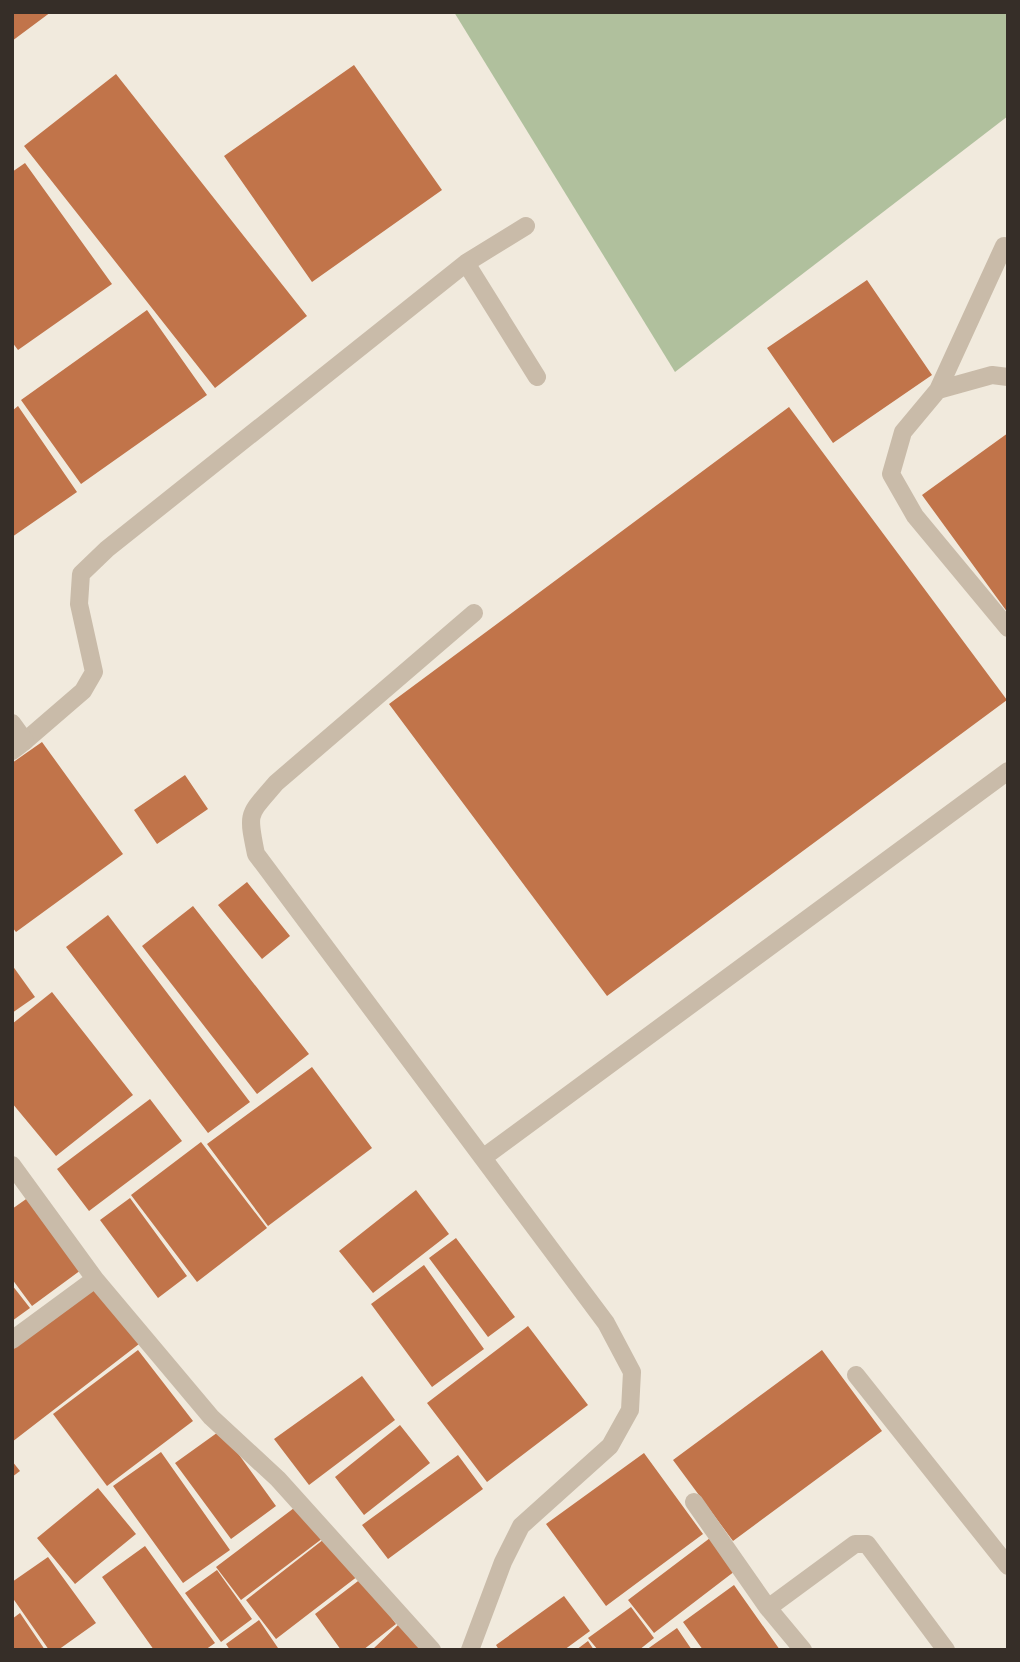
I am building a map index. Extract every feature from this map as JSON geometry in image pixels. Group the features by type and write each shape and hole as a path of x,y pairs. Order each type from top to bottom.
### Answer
{"street":[{"path":"12,723 19,746 83,691 94,673 79,604 81,574 107,549 466,263 526,226"},
{"path":"1004,246 938,390 903,432 891,474 915,516 1008,628"},
{"path":"466,263 537,377"},
{"path":"938,390 992,375 1008,377"},
{"path":"470,1650 503,1562 521,1526 610,1446 630,1410 632,1372 606,1323 256,854 250,819 253,811 276,783 474,612"},
{"path":"484,1157 1008,771"},
{"path":"12,1165 94,1279 211,1417 278,1479 432,1650"},
{"path":"12,1340 94,1279"},
{"path":"856,1375 1008,1566"},
{"path":"694,1502 768,1608 803,1650"},
{"path":"768,1608 855,1544 867,1544 946,1650"}],"green space":[{"path":"454,12 1008,12 1008,116 675,372"}],"building":[{"path":"12,12 51,12 12,41"},
{"path":"354,65 442,190 312,282 224,156"},
{"path":"116,74 307,316 215,388 24,146"},
{"path":"25,163 112,284 18,350 12,342 12,172"},
{"path":"867,280 932,375 833,443 767,348"},
{"path":"147,310 207,395 81,484 21,400"},
{"path":"18,406 77,492 12,537 12,411"},
{"path":"789,407 1007,700 607,996 389,704"},
{"path":"1008,433 1008,613 922,495"},
{"path":"42,742 123,854 16,932 12,927 12,763"},
{"path":"185,775 208,809 157,844 134,810"},
{"path":"247,882 290,936 262,959 218,905"},
{"path":"193,906 309,1054 257,1094 142,946"},
{"path":"108,915 250,1102 208,1133 66,947"},
{"path":"12,965 35,997 12,1013"},
{"path":"52,992 133,1095 56,1156 12,1103 12,1024"},
{"path":"312,1067 372,1148 268,1226 207,1144"},
{"path":"150,1099 182,1141 89,1211 57,1169"},
{"path":"201,1142 267,1228 197,1282 131,1195"},
{"path":"416,1190 449,1234 373,1293 339,1251"},
{"path":"29,1197 81,1270 32,1306 12,1279 12,1209"},
{"path":"130,1198 187,1276 158,1298 100,1220"},
{"path":"456,1238 515,1317 488,1337 429,1258"},
{"path":"424,1265 484,1349 432,1387 371,1304"},
{"path":"12,1285 30,1308 12,1321"},
{"path":"95,1286 139,1344 12,1442 12,1350"},
{"path":"528,1326 588,1405 487,1482 427,1403"},
{"path":"138,1350 193,1421 107,1486 53,1414"},
{"path":"822,1350 882,1431 733,1541 673,1460"},
{"path":"362,1376 395,1420 309,1485 274,1439"},
{"path":"400,1425 430,1463 364,1515 335,1477"},
{"path":"221,1430 276,1506 231,1539 175,1463"},
{"path":"161,1452 230,1550 183,1583 113,1486"},
{"path":"644,1453 703,1534 606,1606 546,1524"},
{"path":"458,1455 483,1489 388,1559 362,1525"},
{"path":"12,1461 20,1471 12,1477"},
{"path":"98,1488 136,1534 75,1584 37,1538"},
{"path":"298,1505 323,1538 241,1600 216,1567"},
{"path":"328,1536 358,1576 276,1639 246,1600"},
{"path":"710,1538 735,1571 654,1633 628,1600"},
{"path":"145,1546 215,1643 205,1650 154,1650 102,1577"},
{"path":"48,1557 96,1623 58,1650 49,1650 12,1597 12,1582"},
{"path":"217,1570 252,1619 221,1642 185,1593"},
{"path":"362,1578 396,1624 363,1650 341,1650 315,1614"},
{"path":"734,1585 780,1650 703,1650 683,1622"},
{"path":"564,1596 590,1631 564,1650 499,1650 496,1645"},
{"path":"631,1607 654,1638 639,1650 598,1650 588,1638"},
{"path":"20,1613 45,1650 12,1650 12,1619"},
{"path":"259,1620 278,1648 230,1650 226,1644"},
{"path":"398,1625 423,1650 372,1650"},
{"path":"677,1628 692,1650 646,1650"},
{"path":"588,1641 594,1650 576,1650"}]}
